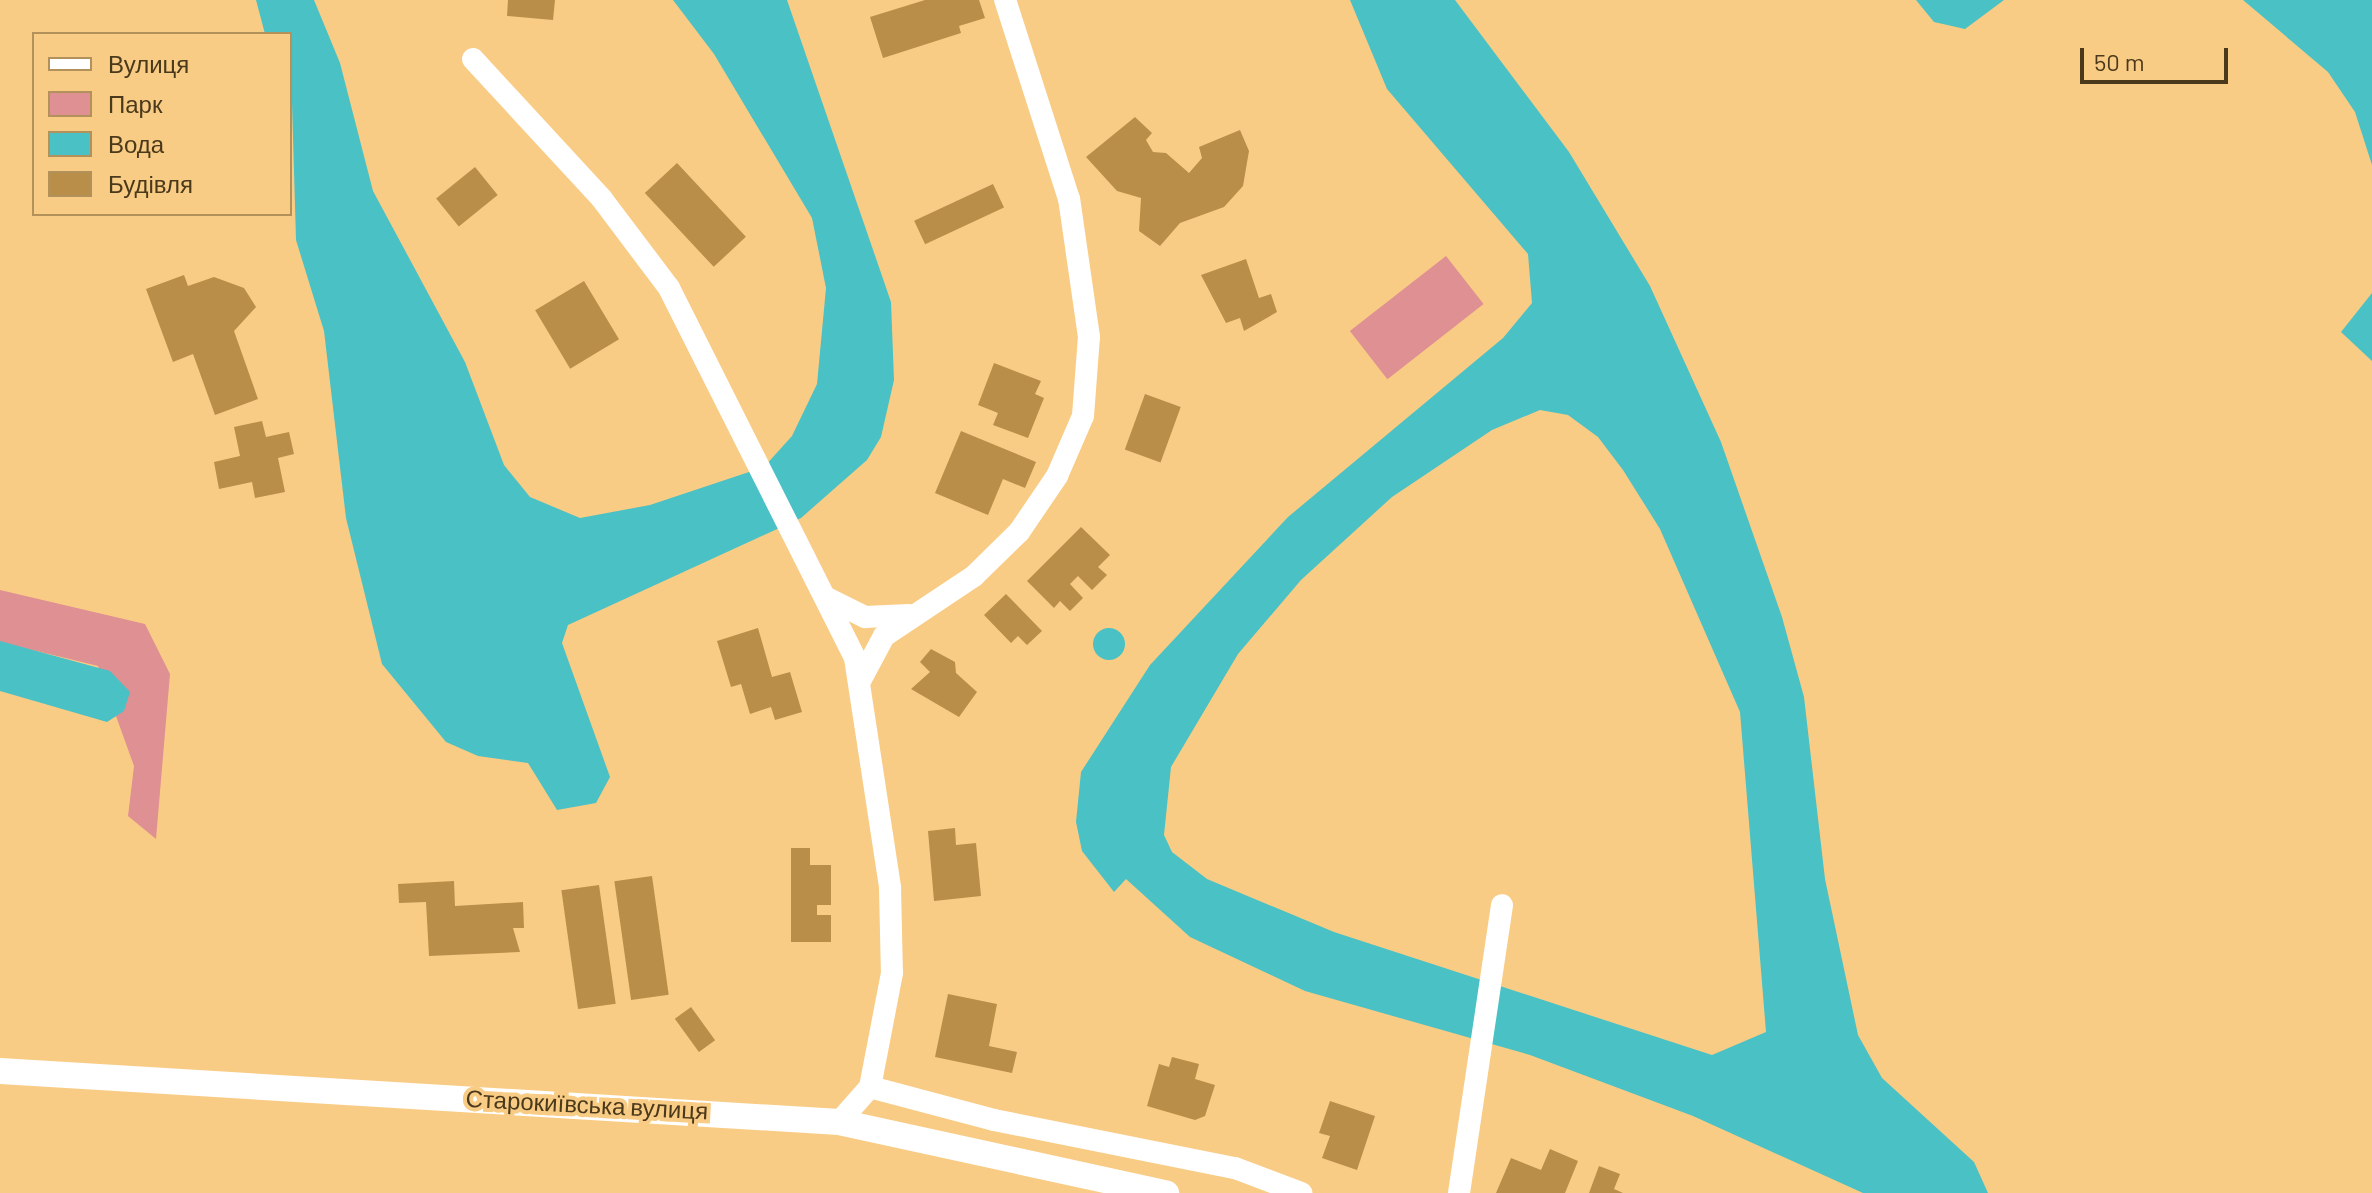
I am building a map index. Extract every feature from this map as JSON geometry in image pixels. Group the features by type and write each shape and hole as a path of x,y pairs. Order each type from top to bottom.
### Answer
{"street":[{"path":"861,718 866,660 912,615 974,576 1019,532 1064,462 1088,391 1088,311 1062,167 1005,0"},
{"path":"473,59 650,261 689,323 855,658 861,718 894,928 882,1053 870,1087 839,1122"},
{"path":"824,596 865,617 912,615"},
{"path":"1459,1193 1480,1080 1502,905"},
{"name":"Старокиївська вулиця","path":"0,1071 839,1122 1166,1193"},
{"path":"870,1087 994,1120 1235,1168 1301,1193"}],"green space":[{"path":"1446,256 1484,304 1387,379 1350,331"},
{"path":"0,590 145,624 170,674 156,839 128,816 134,766 98,666 0,642"}],"water":[{"path":"256,0 314,0 340,63 373,191 465,362 504,465 530,497 580,518 650,505 764,467 792,436 817,384 826,288 812,218 714,54 673,0 787,0 891,302 894,380 881,437 867,460 801,518 568,625 562,643 610,777 596,803 557,810 528,763 478,756 446,742 382,664 346,518 324,331 296,240 292,32 264,32"},
{"path":"1350,0 1455,0 1569,152 1650,286 1721,442 1782,617 1804,697 1825,879 1858,1035 1882,1078 1974,1162 1988,1193 1863,1193 1693,1116 1530,1055 1305,991 1190,937 1126,879 1114,892 1082,851 1076,822 1081,772 1150,665 1288,517 1503,338 1532,303 1528,254 1387,89","holes":["1540,410 1568,415 1598,437 1660,529 1740,712 1766,1032 1712,1055 1334,932 1207,879 1172,852 1164,835 1171,767 1238,654 1301,580 1392,497 1492,430"]},
{"path":"1916,0 2004,0 1965,29 1934,22"},
{"path":"2243,0 2372,0 2372,165 2355,112 2328,72"},
{"path":"2372,293 2372,361 2341,332"},
{"path":"1109,628 1121,632 1125,644 1121,656 1109,660 1097,656 1093,644 1097,632"},
{"path":"0,641 110,671 130,692 124,711 107,722 0,691"}],"building":[{"path":"508,0 555,0 553,20 507,16"},
{"path":"925,0 979,0 985,18 959,26 961,33 883,58 870,17"},
{"path":"1135,117 1152,133 1146,140 1153,152 1166,153 1189,173 1202,158 1199,147 1240,130 1249,151 1243,186 1224,207 1180,223 1160,246 1139,231 1141,198 1117,191 1086,157"},
{"path":"677,163 746,237 714,267 645,193"},
{"path":"475,167 498,195 459,226 436,198"},
{"path":"993,184 1004,208 925,244 914,221"},
{"path":"1246,259 1259,298 1271,294 1277,312 1244,331 1240,318 1226,323 1201,275"},
{"path":"184,275 188,286 214,277 244,288 256,307 234,331 258,399 215,415 193,354 173,362 146,289"},
{"path":"584,281 619,339 570,369 535,310"},
{"path":"994,363 1041,381 1035,394 1044,398 1028,438 993,425 998,413 978,405"},
{"path":"1145,394 1181,407 1161,462 1125,449"},
{"path":"262,421 266,437 289,432 294,454 278,458 285,492 255,498 252,482 219,489 214,462 240,456 234,427"},
{"path":"961,431 1036,462 1025,488 1003,479 988,515 935,493"},
{"path":"1081,527 1110,555 1098,567 1107,575 1092,590 1078,576 1070,584 1083,598 1070,611 1060,601 1054,608 1027,581"},
{"path":"1006,594 1042,631 1027,645 1018,636 1011,643 984,615"},
{"path":"758,628 772,677 790,672 802,712 775,720 771,707 750,714 741,684 731,687 717,641"},
{"path":"931,649 955,662 956,673 977,692 959,717 911,689 930,672 920,662"},
{"path":"955,828 956,845 976,843 981,896 934,901 928,831"},
{"path":"791,848 810,848 810,865 831,865 831,905 817,905 817,915 831,915 831,942 791,942"},
{"path":"652,876 669,995 631,1000 614,881"},
{"path":"454,881 455,906 523,902 524,928 513,928 520,952 429,956 426,902 399,903 398,884"},
{"path":"599,885 616,1004 578,1009 561,890"},
{"path":"948,994 997,1004 989,1046 1017,1052 1012,1073 935,1057"},
{"path":"691,1007 715,1040 699,1052 675,1019"},
{"path":"1172,1057 1199,1064 1195,1079 1215,1085 1205,1116 1195,1120 1147,1106 1159,1064 1169,1067"},
{"path":"1330,1101 1375,1116 1357,1170 1322,1158 1330,1136 1319,1133"},
{"path":"1550,1149 1578,1161 1565,1193 1496,1193 1511,1158 1541,1170"},
{"path":"1599,1166 1620,1174 1614,1189 1623,1193 1589,1193"}]}
